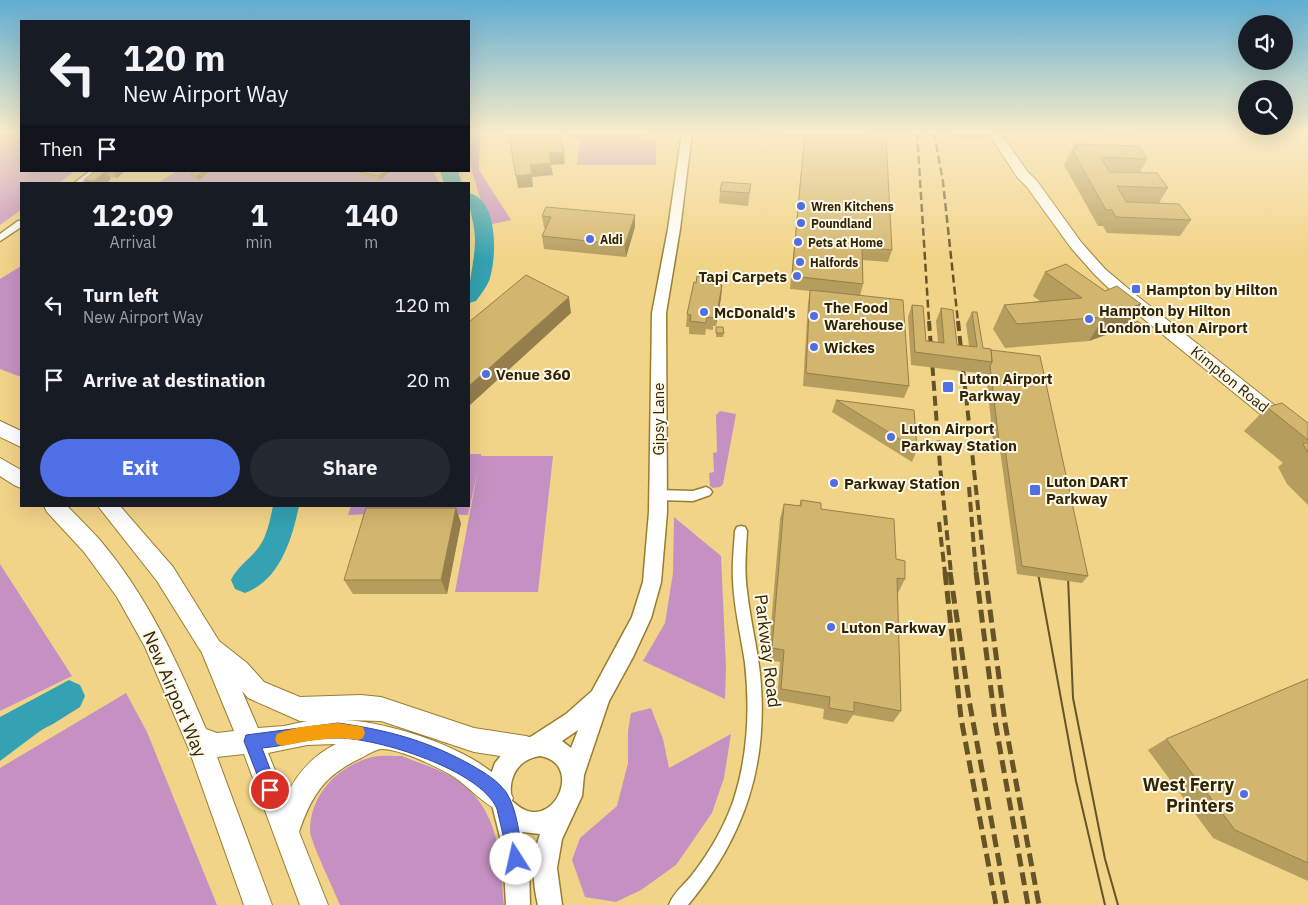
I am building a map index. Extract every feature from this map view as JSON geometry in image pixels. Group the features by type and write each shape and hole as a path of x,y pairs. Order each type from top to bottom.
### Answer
{"highway":[{"name":"Kimpton Road","path":"1022,174 1032,184 1076,245 1100,272 1130,299 1308,442"},
{"name":"Kimpton Road","path":"1032,184 1034,174"},
{"path":"0,428 20,439"},
{"path":"0,466 20,479"},
{"name":"New Airport Way","path":"55,507 103,561 144,623 172,681 195,737 258,905"},
{"path":"109,507 165,574 210,646 252,741 314,905"},
{"path":"210,646 239,671 256,690 300,709 361,707 381,709 474,740 531,747"},
{"path":"195,737 218,745 282,739 308,733 338,730 379,736 406,743 446,759 487,783 503,804"},
{"path":"286,831 303,788 325,763 379,736"}],"main road":[{"name":"Gipsy Lane","path":"574,776 600,697 626,650 647,600 655,564 658,495 659,313 674,230 681,174"},
{"name":"Gipsy Lane","path":"531,747 574,721 600,697"},
{"path":"518,905 516,859 503,804 500,778 504,768 517,753 531,747 547,746 557,749 570,765 574,776 572,794 562,811 546,856 546,876 550,905"},
{"path":"503,804 522,822 532,824 548,820 562,811"}],"street":[{"path":"80,182 90,174"},
{"path":"0,238 20,224"},
{"path":"658,495 693,496 706,492"},
{"name":"Parkway Road","path":"677,905 711,864 732,826 745,789 751,761 756,719 753,672 739,580 741,531"}],"shaded area":[{"path":"0,174 71,174 61,182 20,182 20,211 0,225"},
{"path":"172,174 435,174 439,182 159,182"},
{"path":"473,174 482,174 511,220 488,225"},
{"path":"20,267 20,377 0,369 0,279"},
{"path":"720,411 736,414 723,484 720,487 713,488 710,486 709,473 714,472 713,453 717,452 716,415"},
{"path":"470,454 481,454 481,456 553,456 538,592 455,592 478,469 470,506"},
{"path":"351,507 470,507 468,515 390,513 348,515"},
{"path":"674,517 721,556 726,667 725,699 643,661 665,623 673,573"},
{"path":"0,564 72,676 0,711"},
{"path":"126,693 147,732 217,905 0,905 0,768"},
{"path":"651,708 663,739 669,768 731,734 724,778 712,813 676,865 641,890 616,902 585,897 572,860 580,838 617,806 628,763 628,731 631,713"},
{"path":"402,756 452,777 468,789 480,802 494,833 498,850 504,905 340,905 311,837 311,818 315,805 328,784 348,767 372,757"}],"water":[{"path":"55,696 64,713 0,761 0,721"}],"building":[{"path":"91,174 102,174 94,181 84,180"},
{"path":"801,174 888,174 892,250 862,247 863,284 792,276"},
{"path":"1086,174 1158,174 1168,188 1117,186 1126,202 1179,204 1191,220 1116,217 1112,210 1106,210"},
{"path":"722,182 751,184 749,193 720,191"},
{"path":"546,207 635,215 625,245 542,236 551,217 542,216"},
{"path":"1066,264 1105,291 1117,286 1141,304 1104,317 1017,324 1004,305 1082,298 1045,272"},
{"name":"Venue 360","path":"526,275 569,297 470,385 470,321"},
{"name":"McDonald's","path":"697,276 706,277 705,283 722,285 717,313 715,313 714,318 707,317 706,323 690,321 691,315 687,314"},
{"path":"810,290 903,300 909,386 806,373"},
{"path":"912,305 923,306 926,341 944,343 941,308 953,310 957,345 977,347 972,312 977,312 983,348 991,349 992,362 915,352"},
{"path":"1135,320 1147,327 1146,329 1133,321"},
{"path":"716,327 723,327 724,333 716,333"},
{"name":"Luton DART Parkway","path":"991,350 1040,356 1088,576 1022,566 1004,442 999,441 990,366 992,362"},
{"path":"836,400 914,410 917,450 882,428"},
{"path":"1282,403 1308,423 1308,440 1267,407"},
{"path":"1308,442 1308,453 1303,444"},
{"name":"Luton Parkway","path":"801,500 821,503 821,509 894,519 896,559 905,561 905,579 897,578 901,711 854,702 854,712 829,708 830,697 781,689 784,650 772,648 784,504 801,506"},
{"path":"366,508 456,508 441,580 344,580"},
{"name":"West Ferry Printers","path":"1308,679 1308,863 1235,830 1166,739"}],"waterway":[{"path":"450,174 452,182"},
{"path":"470,199 476,204 480,213 485,248 482,271 470,295"},
{"path":"245,580 263,563 274,548 286,507"},
{"path":"0,735 42,713 69,696"}],"tram line":[{"path":"1038,573 1076,781 1105,905"},
{"path":"1068,577 1073,698 1105,859 1118,905"}],"railway":[{"path":"920,174 929,322"},
{"path":"942,174 958,322"},
{"path":"929,321 940,466 951,573"},
{"path":"958,321 985,573"},
{"path":"969,487 976,573"},
{"path":"939,522 945,573"},
{"path":"945,572 961,718 996,905"},
{"path":"950,572 969,700 1007,905"},
{"path":"976,572 995,721 1028,905"},
{"path":"985,572 1005,723 1039,905"}],"slow traffic":[{"path":"282,739 308,733 338,730 358,733"}],"place":[{"name":"Wren Kitchens","path":"801,206"},
{"name":"Poundland","path":"801,223"},
{"name":"Aldi","path":"590,239"},
{"name":"Pets at Home","path":"798,242"},
{"name":"Halfords","path":"800,262"},
{"name":"Tapi Carpets","path":"797,276"},
{"name":"Hampton by Hilton","path":"1136,289"},
{"name":"McDonald's","path":"704,312"},
{"name":"The Food Warehouse","path":"814,316"},
{"name":"Hampton by Hilton London Luton Airport","path":"1089,319"},
{"name":"Wickes","path":"814,347"},
{"name":"Venue 360","path":"486,374"},
{"name":"Luton Airport Parkway","path":"948,387"},
{"name":"Luton Airport Parkway Station","path":"891,437"},
{"name":"Parkway Station","path":"834,483"},
{"name":"Luton DART Parkway","path":"1035,490"},
{"name":"Luton Parkway","path":"831,627"},
{"name":"West Ferry Printers","path":"1244,794"}],"route":[{"path":"270,790 252,741 282,739 308,733 338,730 379,736 406,743 446,759 487,783 500,798 505,809 516,859"}]}
